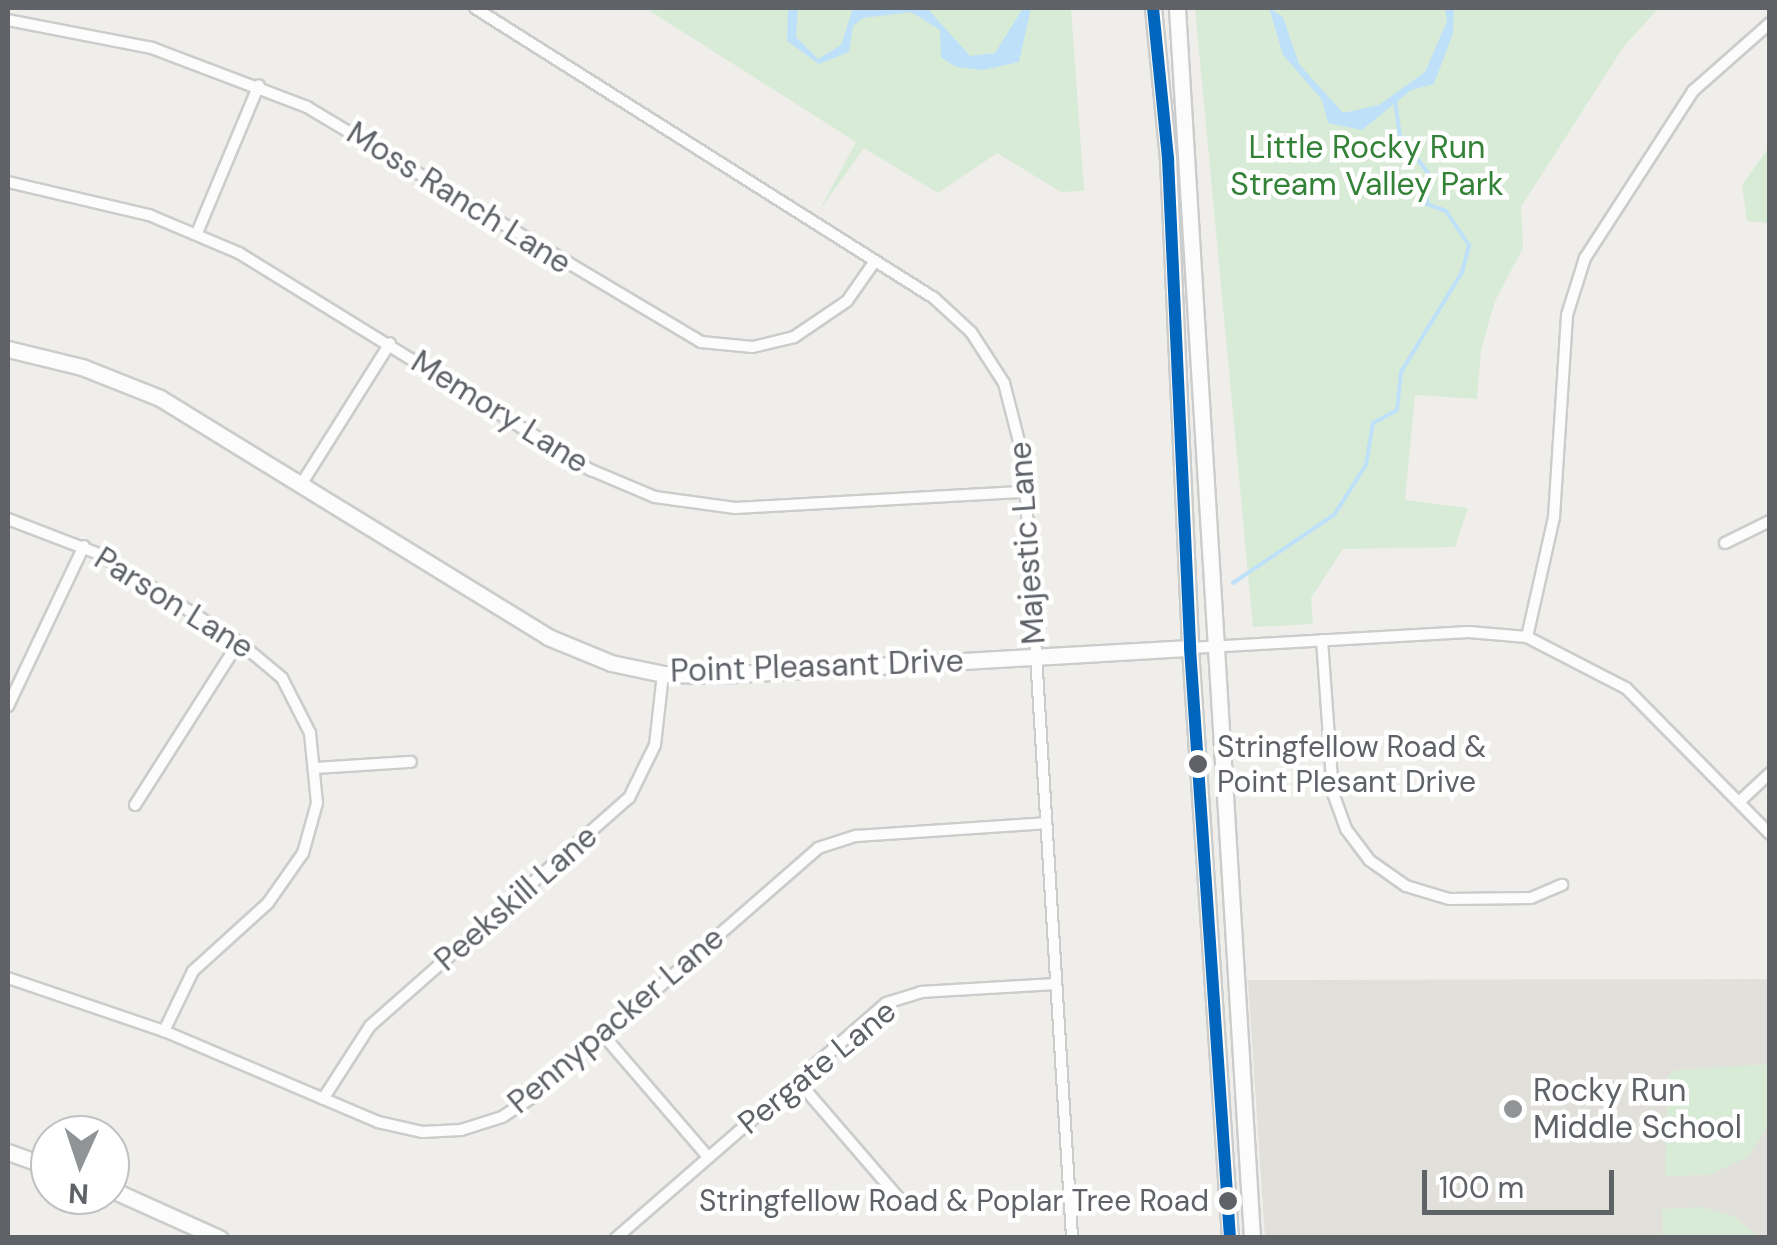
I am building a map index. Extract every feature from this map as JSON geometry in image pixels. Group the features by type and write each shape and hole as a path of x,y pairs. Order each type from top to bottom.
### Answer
{"main road":[{"path":"1153,8 1168,159 1190,648 1230,1238"},
{"path":"1177,8 1190,143 1214,648 1252,1238"},
{"name":"Point Pleasant Drive","path":"8,349 82,366 160,398 548,637 611,663 662,674 1190,648"},
{"path":"130,1198 219,1238"}],"street":[{"name":"Majestic Lane","path":"476,8 948,309 988,355 1016,417 1025,492 1072,1238"},
{"name":"Moss Ranch Lane","path":"8,20 152,48 259,86 360,135 672,331 700,342 753,347 794,337 847,301 875,261"},
{"path":"1527,637 1554,516 1567,316 1585,258 1693,90 1770,23"},
{"path":"196,233 259,86"},
{"name":"Memory Lane","path":"8,182 88,197 196,233 270,269 592,470 666,500 735,508 1025,492"},
{"path":"302,483 390,344"},
{"name":"Parson Lane","path":"8,518 84,546 266,661 293,696 318,768 312,825 296,865 268,903 193,972 164,1031"},
{"path":"1725,543 1770,521"},
{"path":"8,706 84,546"},
{"name":"Point Pleasant Drive","path":"1190,648 1469,632 1527,637 1626,688 1770,834"},
{"path":"1322,640 1333,793 1346,829 1369,860 1406,886 1449,899 1532,898 1562,885"},
{"path":"135,805 239,642"},
{"name":"Peekskill Lane","path":"323,1099 370,1026 628,798 651,758 662,674"},
{"path":"318,768 411,762"},
{"path":"1738,802 1770,773"},
{"name":"Pennypacker Lane","path":"8,978 164,1031 404,1130 461,1130 524,1104 802,860 832,842 1046,824"},
{"name":"Pergate Lane","path":"616,1238 896,998 1054,984"},
{"path":"604,1036 708,1157"},
{"path":"796,1080 904,1204"}],"shaded area":[{"name":"Rocky Run Middle School","path":"1769,979 1769,1237 1265,1237 1248,980"}],"green space":[{"path":"645,8 1071,8 1084,191 1061,192 997,153 938,193 864,148 819,211 856,142"},
{"name":"Little Rocky Run Stream Valley Park","path":"1195,8 1659,8 1624,46 1521,207 1523,248 1495,301 1481,350 1477,399 1415,395 1405,500 1468,508 1455,547 1343,549 1311,598 1313,624 1253,627"},
{"path":"1769,147 1769,223 1747,221 1742,185"},
{"path":"1769,1064 1769,1124 1748,1157 1709,1175 1665,1176 1668,1076 1675,1070"},
{"path":"1703,1207 1735,1217 1758,1237 1663,1237 1662,1209"}],"water":[{"path":"788,8 798,8 796,37 818,59 841,45 853,8 927,8 970,56 995,53 1023,8 1031,8 1019,62 983,70 956,67 941,57 940,30 911,12 863,18 853,26 849,52 819,64 787,41"},
{"path":"1269,8 1283,17 1299,64 1343,113 1379,105 1425,72 1447,21 1445,8 1454,8 1453,33 1434,84 1411,90 1362,130 1328,123 1322,100 1283,55"}],"waterway":[{"path":"1233,583 1334,515 1366,465 1373,423 1397,410 1401,372 1462,272 1469,245 1446,211 1427,204 1428,173 1400,136 1395,100"}],"transit line":[{"path":"1153,8 1168,159 1190,648 1230,1238"}],"place":[{"name":"Stringfellow Road & Point Plesant Drive","path":"1198,764"},
{"name":"Rocky Run Middle School","path":"1513,1109"},
{"name":"Stringfellow Road & Poplar Tree Road","path":"1228,1201"}]}
